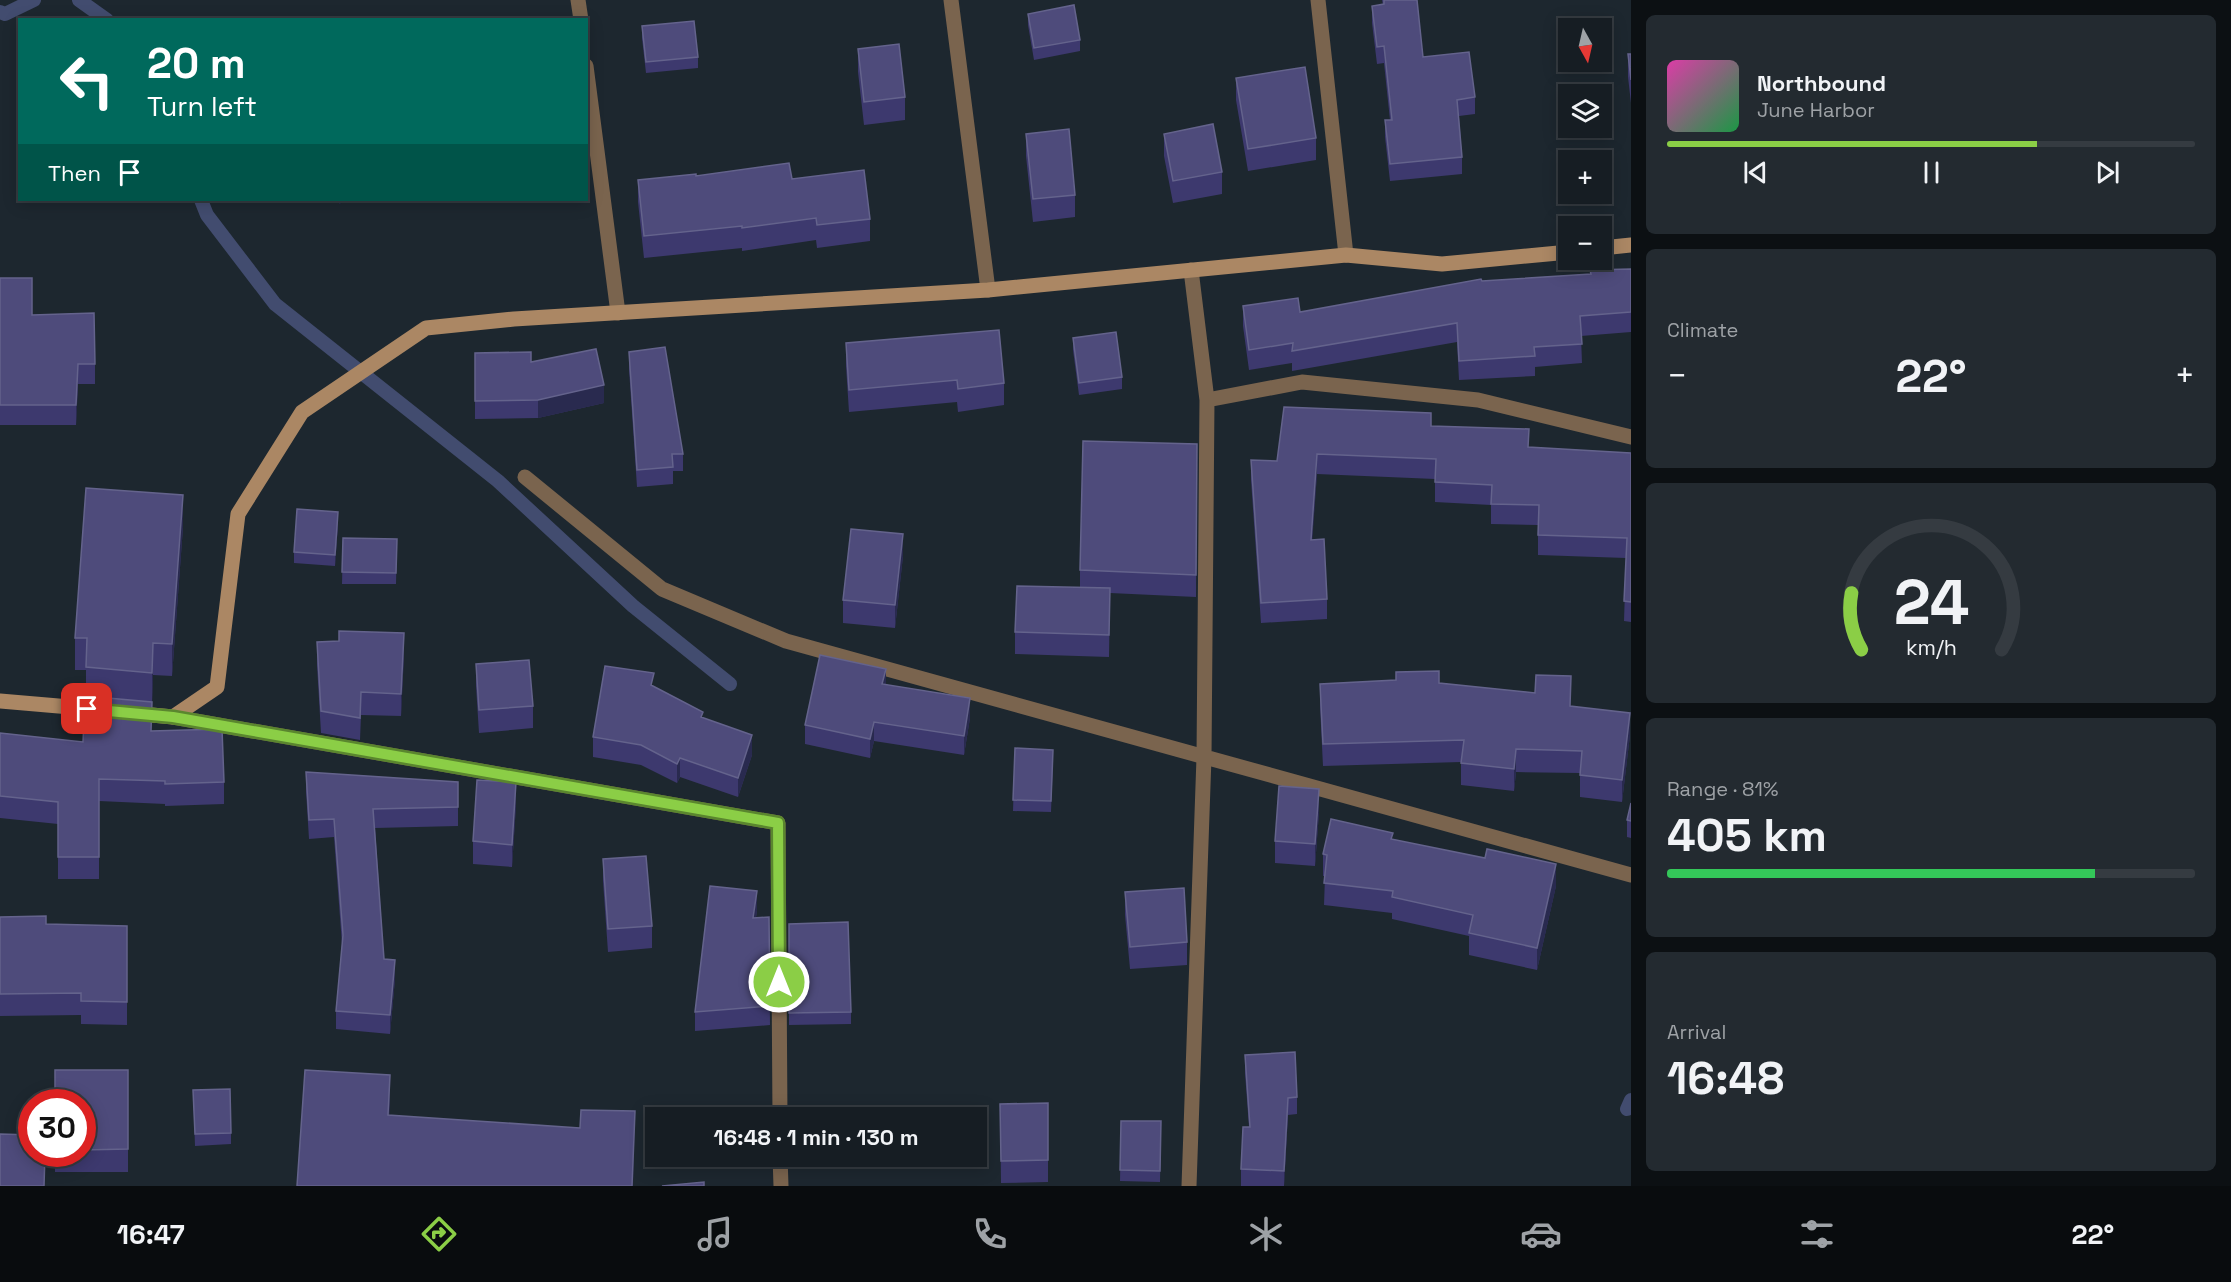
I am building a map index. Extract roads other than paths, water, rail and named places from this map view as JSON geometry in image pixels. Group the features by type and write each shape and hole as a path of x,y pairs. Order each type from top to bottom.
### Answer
{"street":[{"path":"578,0 580,18"},
{"path":"951,0 988,290"},
{"path":"1318,0 1346,255"},
{"path":"588,81 618,313"},
{"path":"1612,247 1631,245"},
{"path":"173,717 217,687 238,514 302,412 426,328 618,313 988,290 1346,255 1442,264 1558,253"},
{"path":"1189,1186 1204,757 1207,400 1191,270"},
{"path":"1207,400 1302,382 1478,400 1631,437"},
{"path":"525,477 662,589 786,641 1631,875"},
{"path":"0,701 173,717 778,823 780,1107"},
{"path":"780,1167 781,1186"}],"waterway":[{"path":"0,12 5,14 34,0"},
{"path":"79,0 104,18"},
{"path":"201,201 207,215 275,304 498,481 633,606 730,684"},
{"path":"1627,1109 1631,1100"}]}
